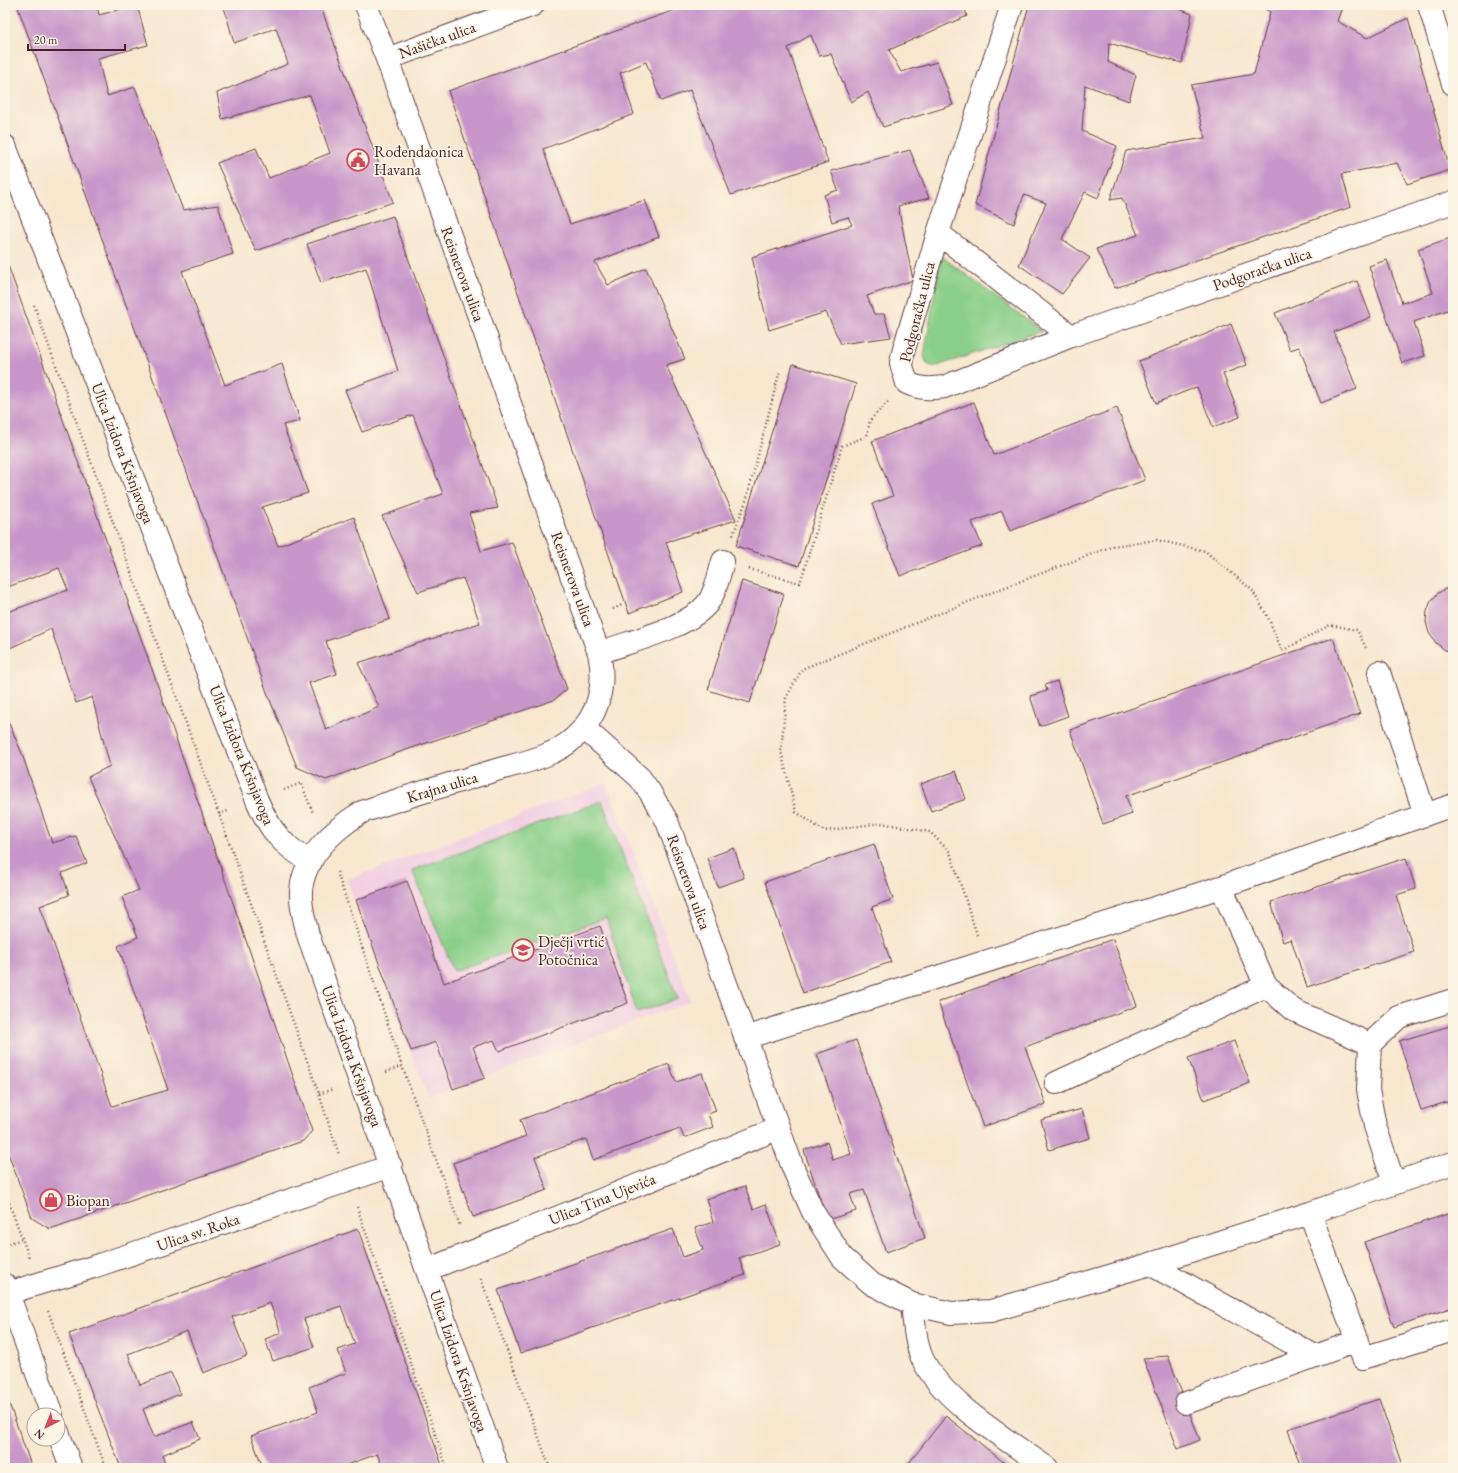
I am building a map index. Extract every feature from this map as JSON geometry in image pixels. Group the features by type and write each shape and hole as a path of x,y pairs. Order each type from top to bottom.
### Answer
{"street":[{"name":"Reisnerova ulica","path":"366,5 387,59 599,652 602,667 600,696 596,708 584,728 640,778 667,821 777,1129 813,1212 842,1257 872,1284 912,1304 951,1313 991,1311 1150,1264 1310,1213 1453,1163"},
{"name":"Našička ulica","path":"387,59 533,5"},
{"name":"Podgoračka ulica","path":"1012,5 938,233 901,363 907,383 916,388 929,389 944,387 1071,336 1453,202"},
{"path":"1429,5 1453,84"},
{"name":"Ulica Izidora Kršnjavoga","path":"5,146 265,819 275,835 287,846 311,862 304,875 301,892 302,911 308,935 497,1468"},
{"path":"938,233 1071,336"},
{"path":"599,652 679,624 696,614 708,603 717,585 723,561"},
{"path":"1379,672 1425,815"},
{"name":"Krajna ulica","path":"311,862 325,842 345,822 362,812 559,749 573,739 584,728"},
{"path":"745,1038 1221,887 1453,805"},
{"path":"1221,887 1266,986 1293,1010 1370,1044"},
{"path":"1056,1083 1266,986"},
{"path":"1394,1183 1375,1126 1368,1090 1370,1044 1400,1017 1453,1000"},
{"name":"Ulica Tina Ujevića","path":"427,1270 777,1129"},
{"name":"Ulica sv. Roka","path":"6,1291 38,1284 93,1267 391,1166"},
{"path":"1310,1213 1363,1358 1453,1330"},
{"path":"1150,1264 1314,1356"},
{"path":"6,1291 49,1407"},
{"path":"912,1304 916,1334 922,1357 936,1380 957,1403 1047,1468"},
{"path":"1186,1403 1357,1341"},
{"path":"63,1447 71,1468"}],"path":[{"path":"32,300 319,1094 347,1181 448,1468"},
{"path":"780,370 746,500 723,561 800,583 842,446 867,436 870,420 907,383"},
{"path":"986,962 950,852 930,832 881,823 824,831 796,812 781,750 786,698 802,669 1003,588 1113,546 1156,540 1205,551 1252,590 1268,617 1282,651 1330,625 1357,630 1379,672"},
{"path":"219,814 301,783 338,874 402,1066 550,1468"},
{"path":"5,1192 106,1468"},
{"path":"5,1245 22,1239"}],"shaded area":[{"name":"Dječji vrtić Potočnica","path":"606,783 691,1001 428,1098 347,880"}],"green space":[{"path":"941,256 1042,331 934,367 927,364 924,356"},
{"path":"602,801 678,999 637,1013 606,918 454,971 412,870"}],"building":[{"path":"17,5 97,5 99,15 137,5 148,45 98,58 107,96 135,87 183,210 218,205 233,254 182,271 225,385 282,364 300,421 283,425 308,493 262,507 278,546 354,517 390,619 326,641 337,674 309,683 326,730 379,707 358,663 480,623 463,578 418,592 382,516 443,494 413,415 362,432 345,390 398,371 366,268 321,283 307,244 393,216 498,508 469,513 481,551 512,542 567,689 554,700 400,752 326,780 297,767 268,695"},
{"path":"228,5 320,5 393,202 256,251 217,163 256,148 269,178 330,153 310,95 222,119 217,93 288,64 276,28 234,43 224,7"},
{"path":"689,5 964,5 967,16 889,50 901,72 937,62 953,105 883,127 868,92 851,102 831,54 819,56 811,35 788,48 828,162 731,195 690,90 661,101 646,62 620,73 634,114 543,149 570,224 645,200 659,237 595,262 608,285 646,268 685,359 666,365 736,520 666,542 683,592 629,613 448,91"},
{"path":"1029,5 1169,5 1192,14 1182,63 1109,43 1108,62 1136,75 1129,101 1085,85 1082,131 1117,146 1098,198 1085,192 1062,239 1090,258 1062,294 1019,265 1046,203 1024,195 1014,224 975,205"},
{"path":"1259,5 1343,5 1337,21 1367,38 1408,18 1450,170 1407,184 1397,163 1342,174 1351,207 1115,288 1096,249 1138,235 1122,198 1110,200 1126,151 1205,138 1191,85 1254,74 1270,12"},
{"path":"910,150 929,198 898,206 913,280 867,296 874,314 884,314 891,337 841,344 826,312 769,330 752,257 852,225 848,217 832,222 824,195 838,190 831,171"},
{"path":"1453,237 1453,308 1414,322 1425,356 1402,363 1369,266 1387,260 1402,303 1433,293 1418,249"},
{"path":"5,257 153,672 312,1131 303,1141 50,1229 32,1218 5,1145 5,714 21,751 52,843 76,836 87,863 62,873 69,895 40,906 112,1106 168,1090 118,946 138,937 122,897 139,890 88,777 110,766 92,697 76,703 51,629 10,648 5,639 5,613 68,590 59,568 5,588"},
{"path":"1357,281 1371,317 1334,332 1357,389 1321,403 1299,347 1290,350 1275,313"},
{"path":"1231,324 1247,365 1223,374 1240,417 1213,427 1197,387 1156,403 1139,361"},
{"path":"793,364 856,384 799,566 736,546"},
{"path":"974,402 994,455 1117,408 1145,480 1010,531 1002,511 972,522 982,546 900,576 872,504 893,496 872,441"},
{"path":"742,581 784,594 750,703 708,690"},
{"path":"1453,585 1453,652 1445,650 1436,643 1429,633 1426,622 1427,611 1431,601 1438,593"},
{"path":"1333,638 1360,714 1126,796 1132,814 1103,824 1070,730"},
{"path":"1057,681 1068,716 1040,726 1030,696 1047,691 1045,685"},
{"path":"956,771 966,799 931,811 921,784"},
{"path":"874,844 893,899 872,907 891,962 803,993 765,882"},
{"path":"734,848 744,878 718,887 707,858"},
{"path":"1406,858 1416,889 1396,895 1414,952 1307,987 1291,939 1283,942 1271,902"},
{"path":"407,881 444,983 600,926 628,1003 499,1051 494,1040 473,1047 485,1078 453,1089 436,1042 411,1051 356,900"},
{"path":"1113,939 1137,1006 1025,1047 1046,1104 983,1127 938,1002"},
{"path":"1453,1025 1453,1121 1447,1102 1421,1110 1399,1041"},
{"path":"856,1040 925,1238 886,1252 864,1190 850,1194 856,1211 827,1220 804,1150 827,1142 833,1160 851,1154 817,1054"},
{"path":"1234,1041 1250,1083 1204,1100 1188,1058"},
{"path":"669,1064 676,1082 702,1073 716,1111 708,1114 713,1127 684,1138 680,1128 593,1160 586,1139 535,1157 547,1190 473,1217 453,1163 526,1136 520,1120"},
{"path":"1082,1109 1090,1138 1049,1150 1041,1120"},
{"path":"745,1186 753,1209 766,1204 780,1244 739,1258 745,1275 520,1353 498,1290 673,1229 683,1257 703,1250 695,1228 713,1222 706,1199"},
{"path":"1453,1212 1453,1307 1394,1327 1364,1242"},
{"path":"358,1229 443,1468 383,1468 377,1454 338,1468 263,1468 251,1436 318,1412 309,1387 346,1373 338,1350 355,1344 341,1306 304,1319 314,1347 273,1361 265,1339 281,1333 270,1303 232,1317 247,1356 203,1373 187,1331 128,1354 140,1385 171,1373 180,1394 143,1409 154,1437 193,1422 200,1439 162,1455 167,1468 121,1468 69,1334"},
{"path":"1168,1356 1200,1440 1178,1449 1143,1358"},
{"path":"5,1392 32,1468 5,1468"},
{"path":"1379,1399 1403,1468 1301,1468 1288,1429"},
{"path":"946,1416 1011,1468 905,1468"}],"place":[{"name":"Rođendaonica Havana","path":"358,160"},
{"name":"Dječji vrtić Potočnica","path":"523,950"},
{"name":"Biopan","path":"51,1200"}]}
